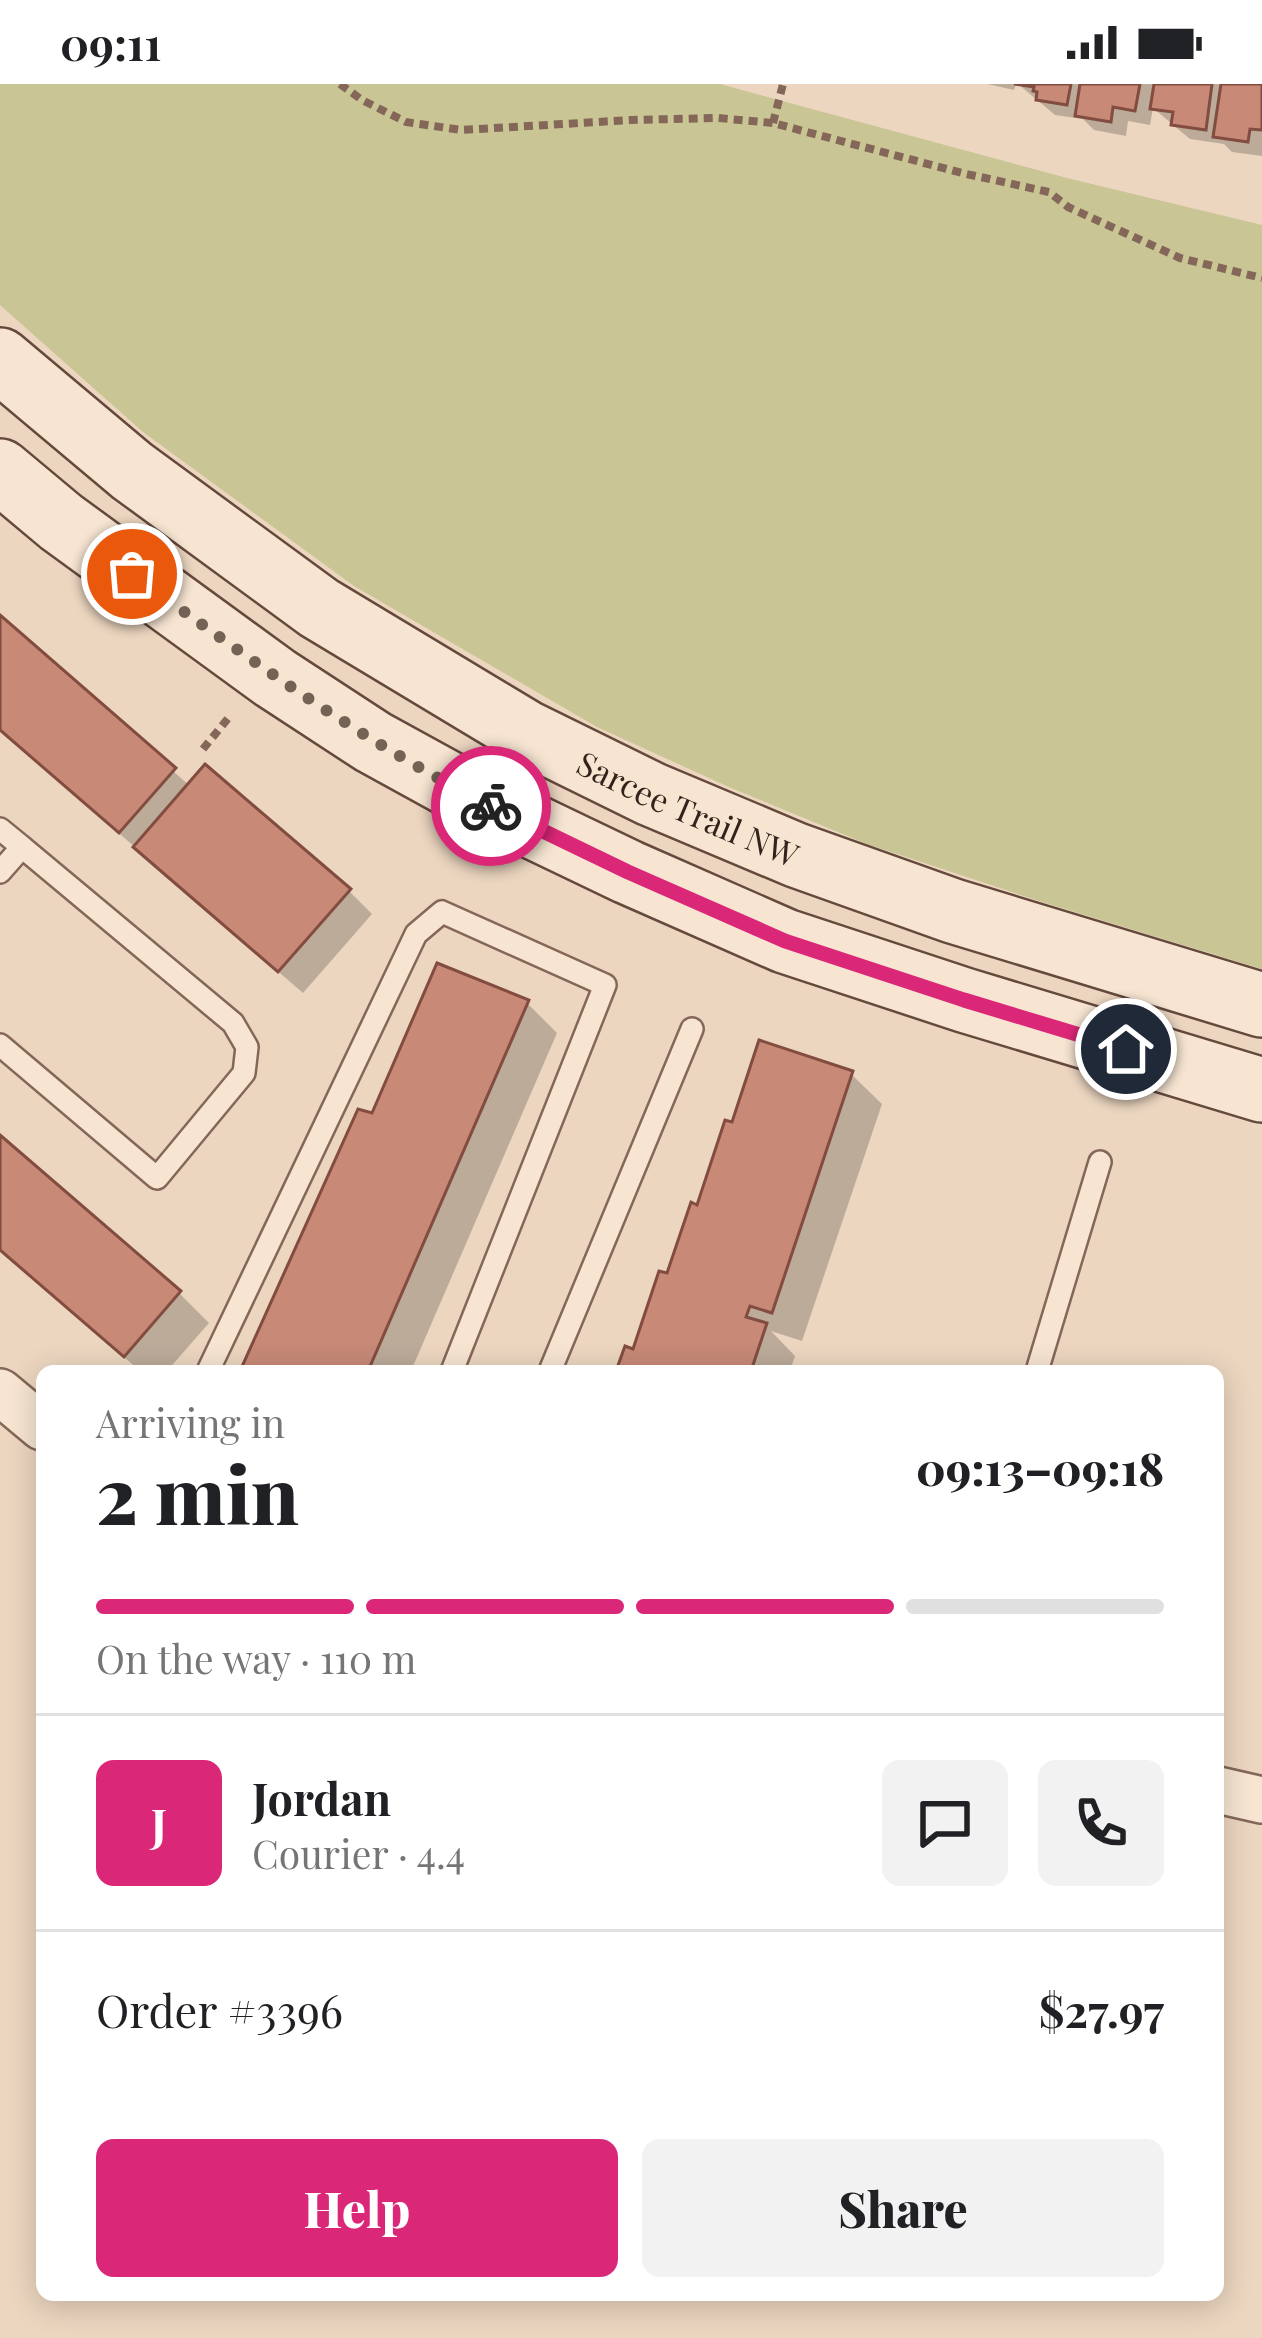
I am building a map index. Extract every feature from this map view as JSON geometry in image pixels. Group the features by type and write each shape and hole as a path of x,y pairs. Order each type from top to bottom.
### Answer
{"main road":[{"name":"Sarcee Trail NW","path":"0,360 132,471 319,608 525,732 651,794 796,855 952,911 1262,1005"},
{"path":"0,470 61,522 275,679 374,742 484,803 785,941 1262,1090"}],"street":[{"path":"0,513 61,522"},
{"path":"0,1392 36,1422"},
{"path":"1224,1791 1262,1800"}],"lane":[{"path":"0,829 233,1023 248,1047 244,1073 157,1178 0,1045"},
{"path":"0,872 22,847"},
{"path":"211,1365 416,934 442,911 605,985 454,1365"},
{"path":"552,1365 692,1029"},
{"path":"1039,1365 1100,1162"}],"path":[{"path":"340,84 406,122 461,130 718,118 773,123 1048,192 1068,207 1180,258 1262,278"},
{"path":"773,123 783,84"},
{"path":"202,749 230,716"}],"shaded area":[{"path":"0,84 720,84 1067,178 1262,225 1262,969 867,844 731,788 597,727 354,586 143,432 0,305"}],"building":[{"path":"1014,84 1071,84 1067,105 1036,100 1034,87"},
{"path":"1080,84 1140,84 1135,111 1113,107 1111,122 1075,116"},
{"path":"1154,84 1212,84 1206,130 1171,125 1173,112 1150,109"},
{"path":"1221,84 1262,84 1262,130 1250,129 1248,142 1213,137"},
{"path":"0,615 176,768 119,833 0,730"},
{"path":"205,764 351,889 278,972 133,847"},
{"path":"437,963 529,1000 371,1365 243,1365 358,1109 372,1113"},
{"path":"759,1040 853,1071 772,1313 750,1306 746,1317 767,1323 753,1365 618,1365 625,1346 633,1349 659,1271 667,1273 691,1202 697,1205 725,1120 732,1122"},
{"path":"0,1135 181,1291 124,1357 0,1250"}],"way so far":[{"path":"132,574 275,679 374,742 491,806"}],"route":[{"path":"491,806 785,941 1126,1049"}]}
